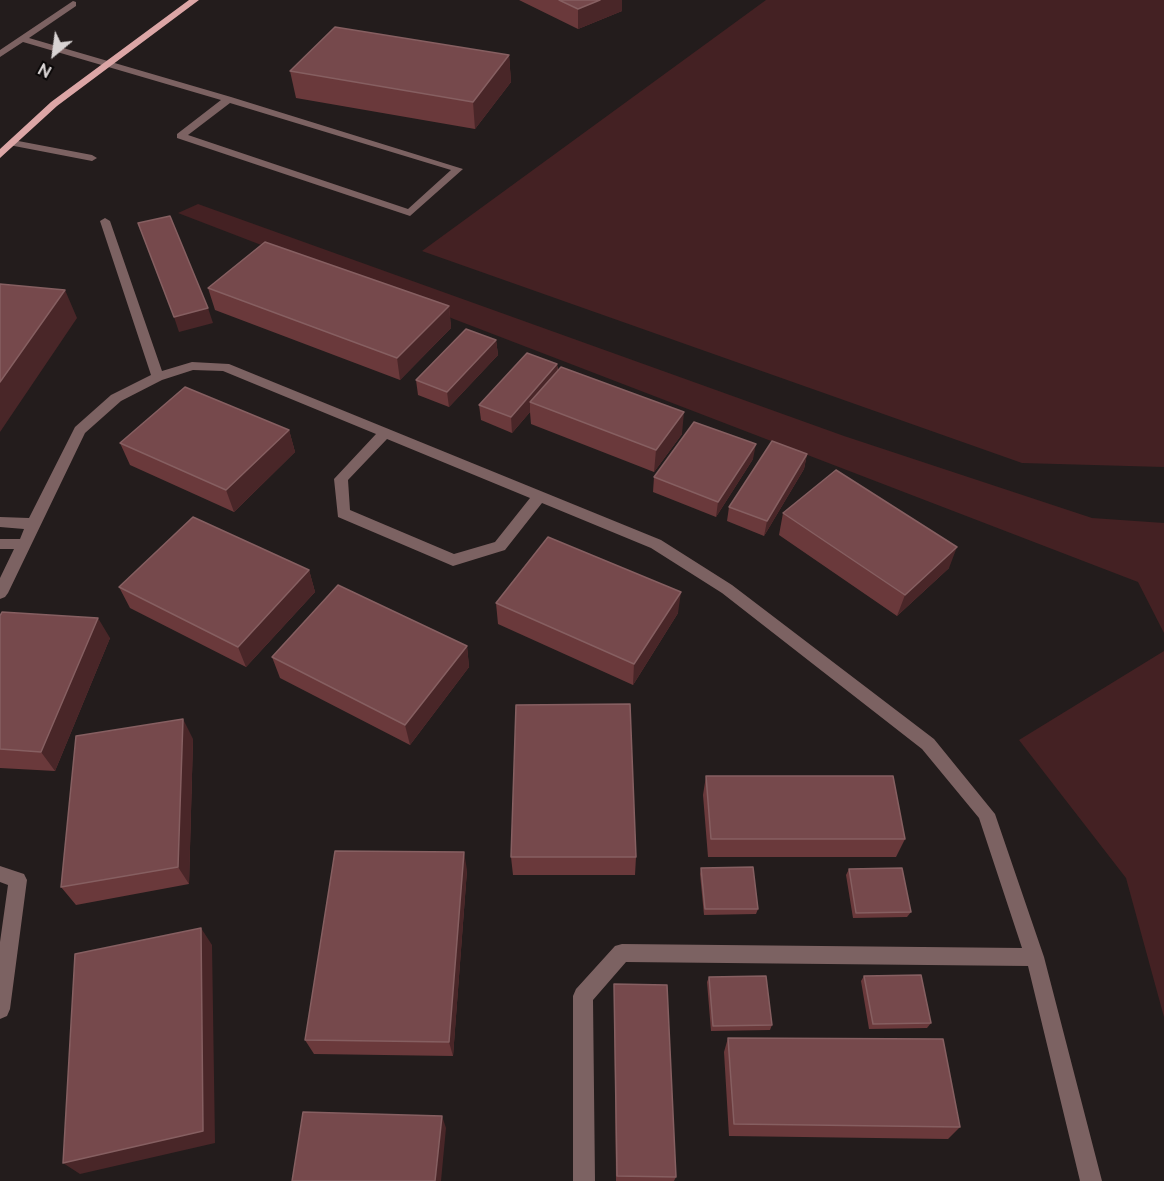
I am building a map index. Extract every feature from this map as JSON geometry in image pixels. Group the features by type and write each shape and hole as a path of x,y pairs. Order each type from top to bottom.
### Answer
{"main road":[{"path":"0,155 54,104 195,0"}],"lane":[{"path":"0,54 24,40 73,3"},
{"path":"24,40 104,65 152,75 458,169 410,213 181,136 228,99"},
{"path":"13,143 92,158"},
{"path":"105,221 158,377"},
{"path":"0,593 80,430 116,398 158,377 192,366 225,367 656,544 727,589 928,744 986,814 1035,957 1091,1181"},
{"path":"385,433 341,479 344,513 453,560 500,546 540,496"},
{"path":"0,522 34,524"},
{"path":"0,543 24,544"},
{"path":"0,874 18,880 0,1009"},
{"path":"584,1181 584,996 622,953 1035,957"}],"shaded area":[{"path":"766,0 1164,0 1164,467 1022,463 422,251"},
{"path":"198,204 844,436 1092,518 1164,523 1164,633 1138,582 178,213"},
{"path":"1164,651 1164,1017 1126,878 1019,740"}],"building":[{"path":"559,0 600,0 578,9"},
{"path":"335,27 509,55 473,102 290,71"},
{"path":"170,216 208,308 174,317 138,223"},
{"path":"265,242 449,306 397,358 208,288"},
{"path":"0,284 65,290 0,382"},
{"path":"466,329 496,340 447,392 416,380"},
{"path":"527,353 557,364 511,417 479,405"},
{"path":"561,367 684,412 656,450 530,402"},
{"path":"185,387 289,430 226,490 120,443"},
{"path":"694,422 756,444 718,502 654,477"},
{"path":"772,441 807,454 767,521 729,507"},
{"path":"836,470 957,547 905,595 783,513"},
{"path":"193,517 309,570 238,647 119,587"},
{"path":"548,537 681,592 634,664 496,603"},
{"path":"338,585 467,646 405,725 272,657"},
{"path":"2,612 98,618 41,752 0,749 0,616"},
{"path":"630,704 636,857 511,857 516,705"},
{"path":"183,719 178,867 61,887 76,736"},
{"path":"706,776 893,776 905,839 711,839"},
{"path":"335,851 464,852 449,1042 305,1040"},
{"path":"753,867 758,909 705,909 701,868"},
{"path":"902,868 911,912 856,913 849,869"},
{"path":"201,928 203,1131 63,1163 75,954"},
{"path":"921,975 931,1023 873,1024 864,976"},
{"path":"766,976 772,1025 713,1026 709,977"},
{"path":"614,984 667,985 676,1177 617,1176"},
{"path":"728,1038 943,1039 960,1127 734,1124"},
{"path":"303,1112 442,1116 435,1181 292,1181"}]}
